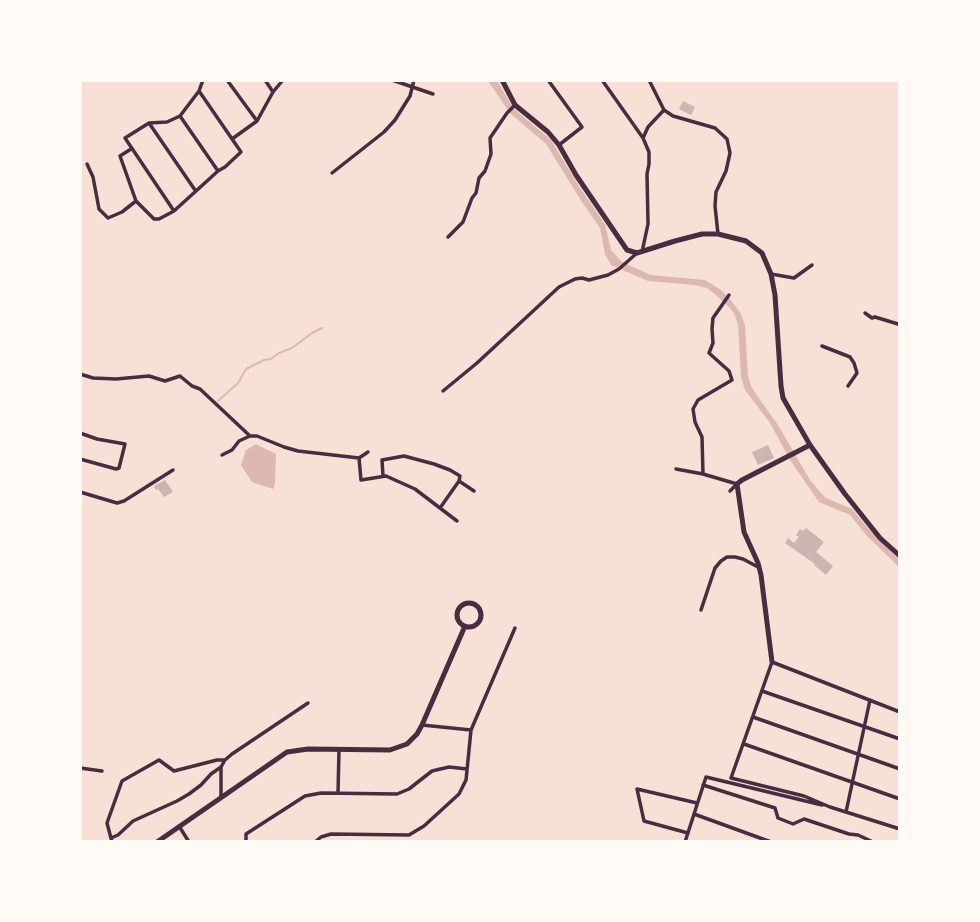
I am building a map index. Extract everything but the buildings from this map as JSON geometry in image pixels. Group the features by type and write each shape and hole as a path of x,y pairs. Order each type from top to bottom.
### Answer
{"street":[{"path":"174,211 125,138 149,123 167,122 180,116 199,91 202,80"},
{"path":"227,80 257,121"},
{"path":"265,80 273,92"},
{"path":"232,139 257,121 283,80"},
{"path":"392,80 433,94"},
{"path":"332,173 396,120 410,96 414,80"},
{"path":"502,80 515,105 548,132 559,145 627,250 639,253"},
{"path":"548,80 582,127 559,145"},
{"path":"602,80 643,138 649,152 649,212 639,253"},
{"path":"649,80 664,110 673,116 715,128 727,139 730,153 726,171 716,192 718,234"},
{"path":"131,149 120,156 136,201 154,219 174,211 241,153 199,91"},
{"path":"448,237 463,222 476,193 491,154 490,138 515,105"},
{"path":"643,138 648,127 664,110"},
{"path":"180,116 218,171"},
{"path":"149,123 195,191"},
{"path":"87,164 93,177 99,209 108,218 122,212 136,201"},
{"path":"443,391 559,287 575,279 589,280 608,275 639,253 682,239 702,234 733,237 762,253 771,274 783,398 810,445 845,494 880,538 900,556"},
{"path":"771,274 794,278 812,265"},
{"path":"703,474 702,437 693,409 698,400 732,380 729,371 709,353 713,343 713,318 729,295"},
{"path":"864,313 900,326"},
{"path":"822,346 850,357 854,363 857,373 848,386"},
{"path":"80,374 93,378 116,379 149,376 165,381 180,376 200,389 250,436"},
{"path":"80,433 125,444 116,469 80,459"},
{"path":"222,455 250,436 298,451 359,458 368,452"},
{"path":"730,491 742,480 810,445"},
{"path":"383,476 382,460 404,456 450,470 460,476 459,481 440,508"},
{"path":"359,458 362,480 386,476 415,489 457,521"},
{"path":"676,469 737,484"},
{"path":"80,492 117,503 173,470"},
{"path":"459,481 474,491"},
{"path":"737,484 744,532 752,546 759,569 772,662 731,778 804,796 830,807"},
{"path":"701,610 715,568 721,561 727,557 743,559 759,569"},
{"path":"473,603 480,610 480,620 475,625 465,626 457,618 459,606 473,603"},
{"path":"157,842 287,752 307,749 390,750 399,748 412,739 422,725 465,626"},
{"path":"314,842 331,834 401,836 415,832 458,794 466,780 471,730 515,628"},
{"path":"772,662 900,712"},
{"path":"762,691 900,739"},
{"path":"846,812 870,700"},
{"path":"225,760 174,771 159,760 122,781 107,823 112,840 133,821 189,794 232,754 308,703"},
{"path":"752,717 900,769"},
{"path":"422,725 471,730"},
{"path":"744,744 900,799"},
{"path":"338,793 339,749"},
{"path":"221,767 221,797"},
{"path":"246,842 246,834 299,799 313,794 402,793 432,771 449,767 467,769"},
{"path":"80,768 102,771"},
{"path":"685,842 706,777 830,807 900,829"},
{"path":"703,785 775,808 778,818 793,824 804,819 873,842"},
{"path":"688,833 644,821 636,789 698,803"},
{"path":"694,814 771,842"},
{"path":"179,826 189,842"},
{"path":"352,834 352,842"},
{"path":"844,842 849,834"}],"shaded area":[{"path":"488,81 497,81 514,109 551,140 605,224 611,250 622,262 651,275 705,280 730,299 745,325 751,386 778,425 810,480 826,498 852,509 899,559 899,567 850,515 819,502 790,460 770,423 745,390 741,377 738,325 730,308 707,288 648,281 611,265 605,254 600,228 546,144 510,113"},
{"path":"256,444 276,454 273,489 252,482 241,465 246,450"}],"waterway":[{"path":"218,401 238,383 246,369 292,348 322,328"}]}
